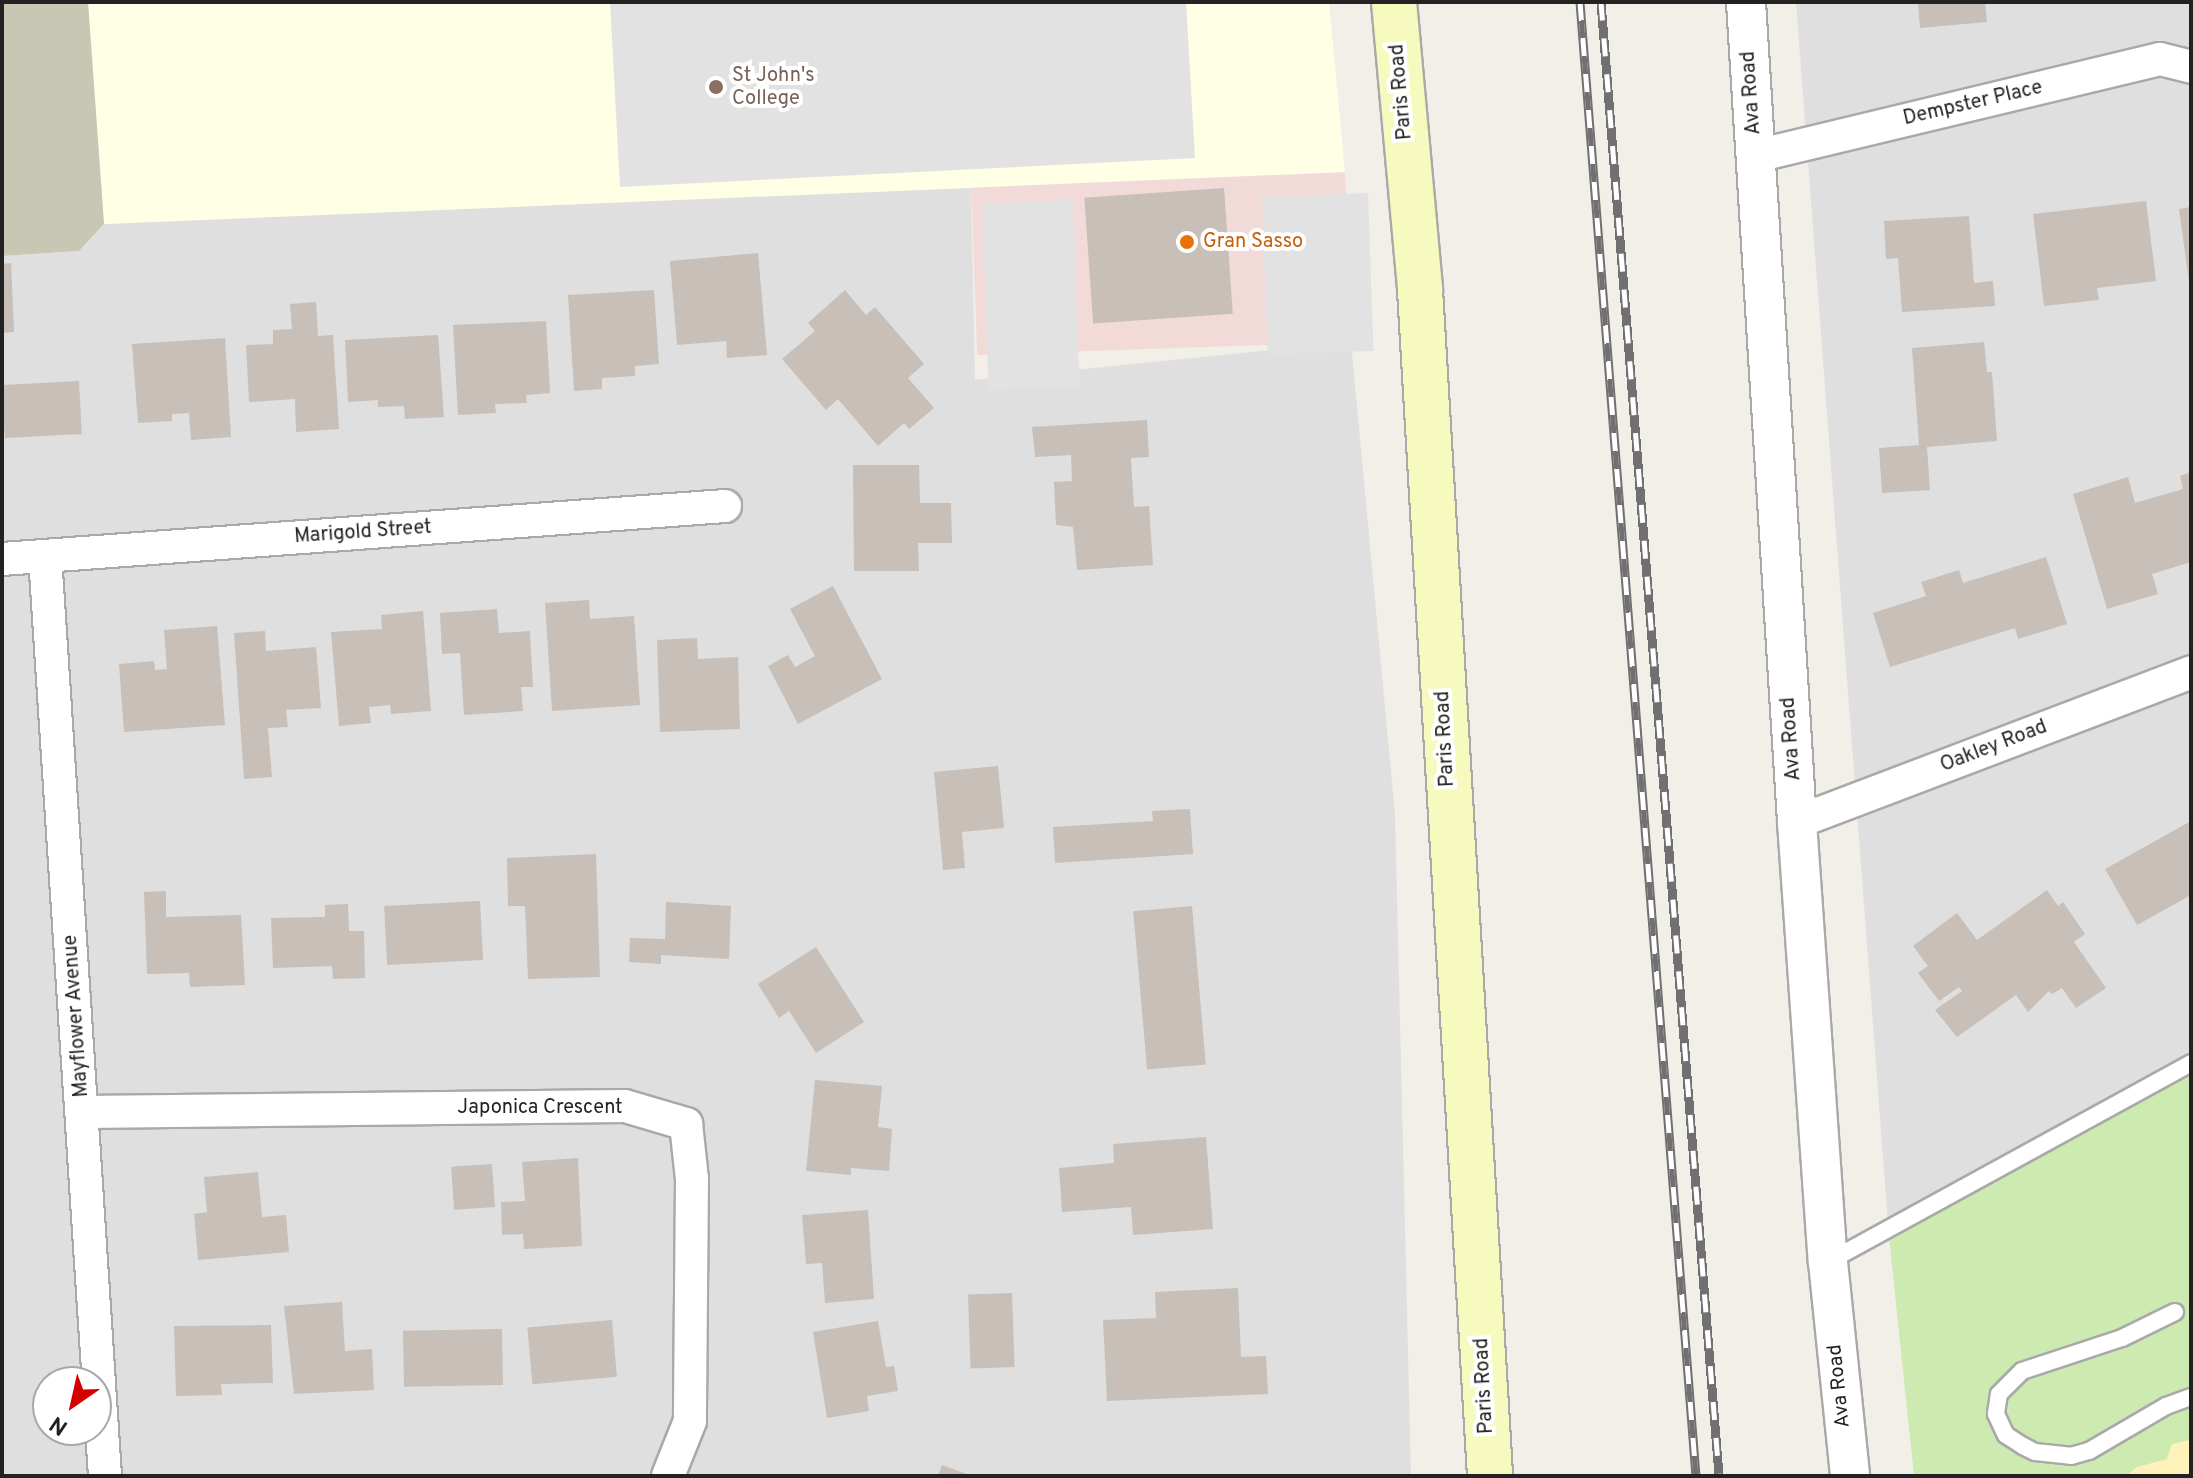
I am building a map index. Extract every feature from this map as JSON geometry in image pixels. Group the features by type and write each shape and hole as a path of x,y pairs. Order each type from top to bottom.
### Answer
{"main road":[{"name":"Paris Road","path":"1394,2 1420,290 1490,1476"}],"street":[{"name":"Ava Road","path":"1746,2 1828,1262 1850,1476"},
{"name":"Dempster Place","path":"1756,156 2160,59 2191,67"},
{"name":"Marigold Street","path":"2,559 725,506"},
{"name":"Mayflower Avenue","path":"45,556 84,1112 105,1476"},
{"name":"Oakley Road","path":"1797,822 2191,672"},
{"name":"Japonica Crescent","path":"84,1112 625,1106 686,1124 692,1179 690,1421 668,1476"}],"lane":[{"path":"1828,1262 2191,1063"},
{"path":"2175,1312 2122,1338 2022,1371 1999,1394 1996,1414 2006,1435 2023,1446 2035,1452 2071,1456 2089,1451 2166,1406 2191,1397"}],"shaded area":[{"path":"2,2 88,2 104,224 79,251 2,256"},
{"name":"St John's College","path":"88,2 1329,2 1345,172 104,224"},
{"path":"610,2 1186,2 1195,158 620,187"},
{"path":"1796,2 2191,2 2191,1066 1889,1237"},
{"path":"1345,172 1351,342 977,355 971,185"},
{"path":"971,188 975,380 1351,342 1395,814 1411,1476 2,1476 2,256 79,251 104,224"},
{"path":"1368,193 1374,351 1268,355 1262,197"},
{"path":"1073,200 1080,387 989,390 982,203"}],"green space":[{"path":"2191,1066 2191,1476 1914,1476 1889,1237"}],"sand":[{"path":"2191,1440 2191,1476 2126,1476 2137,1467 2167,1459 2172,1444"}],"building":[{"path":"1918,2 1985,2 1987,22 1920,28"},
{"path":"1224,188 1233,314 1093,323 1084,198"},
{"path":"2146,201 2156,281 2097,288 2099,300 2044,306 2033,214"},
{"path":"2191,207 2191,282 2189,282 2179,209"},
{"path":"1969,216 1974,283 1993,281 1995,306 1902,312 1898,258 1886,259 1884,221"},
{"path":"758,253 767,355 727,358 726,341 677,345 670,261"},
{"path":"11,263 14,332 2,333 2,264"},
{"path":"654,290 659,364 635,366 635,376 602,378 602,389 574,391 568,295"},
{"path":"845,290 866,315 875,307 924,364 908,378 934,408 909,429 904,423 878,446 838,399 826,410 782,359 815,331 808,323"},
{"path":"316,302 318,336 333,335 339,429 296,432 295,399 249,402 246,345 273,344 273,330 292,329 290,304"},
{"path":"546,321 550,393 526,395 527,403 495,404 496,413 458,415 453,325"},
{"path":"438,335 444,417 405,419 404,406 378,407 378,400 348,402 345,340"},
{"path":"225,338 231,437 191,440 189,413 172,414 172,421 138,423 132,344"},
{"path":"1984,342 1987,372 1992,372 1997,441 1927,447 1930,490 1882,493 1879,448 1919,445 1912,348"},
{"path":"79,381 82,434 5,438 2,385"},
{"path":"1147,420 1149,457 1131,458 1134,507 1149,506 1153,565 1077,570 1073,527 1056,525 1054,482 1072,481 1071,455 1035,457 1032,427"},
{"path":"853,465 919,465 920,503 951,503 952,543 918,543 919,571 854,571"},
{"path":"2191,472 2191,562 2152,574 2158,594 2107,609 2073,494 2128,477 2135,503 2183,489 2180,476"},
{"path":"2046,557 2067,624 2018,639 2015,628 1890,667 1873,613 1926,596 1921,582 1959,570 1963,583"},
{"path":"833,586 882,679 798,724 768,666 788,655 795,667 815,656 790,609"},
{"path":"589,600 590,619 634,616 640,705 552,711 545,603"},
{"path":"497,609 499,633 530,631 533,687 521,687 523,711 464,715 460,653 442,654 440,613"},
{"path":"423,611 431,711 391,714 390,705 369,707 371,723 339,726 331,632 382,629 381,615"},
{"path":"217,626 225,725 124,732 119,664 154,661 155,670 167,669 164,630"},
{"path":"265,631 266,651 316,647 321,708 286,710 288,727 268,728 272,777 244,779 234,633"},
{"path":"697,638 698,659 738,657 740,729 660,732 657,640"},
{"path":"998,766 1004,828 962,832 965,868 943,870 934,772"},
{"path":"1190,809 1193,854 1055,863 1053,827 1153,821 1152,811"},
{"path":"2191,821 2191,895 2137,925 2105,869"},
{"path":"596,854 600,977 528,979 525,906 508,906 507,858"},
{"path":"2047,890 2058,906 2063,902 2085,934 2074,942 2106,988 2076,1008 2062,988 2052,994 2049,991 2028,1012 2016,995 1957,1037 1935,1010 1962,991 1959,987 1939,1001 1918,973 1928,966 1913,946 1957,913 1977,940"},
{"path":"166,891 166,917 241,915 245,985 190,987 189,973 147,974 144,892"},
{"path":"480,901 483,960 387,965 384,906"},
{"path":"666,902 731,906 729,959 661,955 661,964 629,962 630,938 665,939"},
{"path":"348,904 349,931 364,931 365,978 333,979 332,966 273,968 271,918 325,917 325,905"},
{"path":"1192,906 1206,1064 1147,1070 1133,911"},
{"path":"816,947 864,1022 816,1053 789,1011 779,1018 758,984"},
{"path":"815,1080 882,1086 878,1127 892,1129 889,1171 851,1168 851,1175 806,1171"},
{"path":"1206,1137 1213,1229 1133,1235 1131,1207 1062,1212 1059,1168 1114,1163 1113,1144"},
{"path":"578,1158 582,1246 524,1249 523,1234 502,1235 501,1202 525,1201 522,1162"},
{"path":"492,1164 495,1207 454,1210 451,1167"},
{"path":"258,1172 262,1217 286,1215 289,1252 198,1260 194,1214 207,1212 204,1177"},
{"path":"868,1210 874,1299 825,1303 822,1263 806,1264 802,1215"},
{"path":"1238,1288 1241,1357 1266,1356 1268,1394 1107,1401 1103,1320 1156,1318 1155,1292"},
{"path":"1012,1293 1015,1367 971,1368 968,1295"},
{"path":"342,1302 345,1351 372,1349 374,1390 294,1394 284,1306"},
{"path":"612,1320 617,1377 532,1384 527,1327"},
{"path":"878,1321 886,1367 894,1366 898,1391 867,1396 869,1411 827,1418 813,1332"},
{"path":"271,1325 273,1383 221,1384 222,1395 176,1396 174,1326"},
{"path":"502,1329 503,1385 404,1387 403,1331"},
{"path":"942,1465 972,1476 938,1476"}],"railway":[{"path":"1580,2 1696,1476"},
{"path":"1601,2 1719,1476"}],"place":[{"name":"St John's College","path":"716,87"},
{"name":"Gran Sasso","path":"1187,242"}]}
